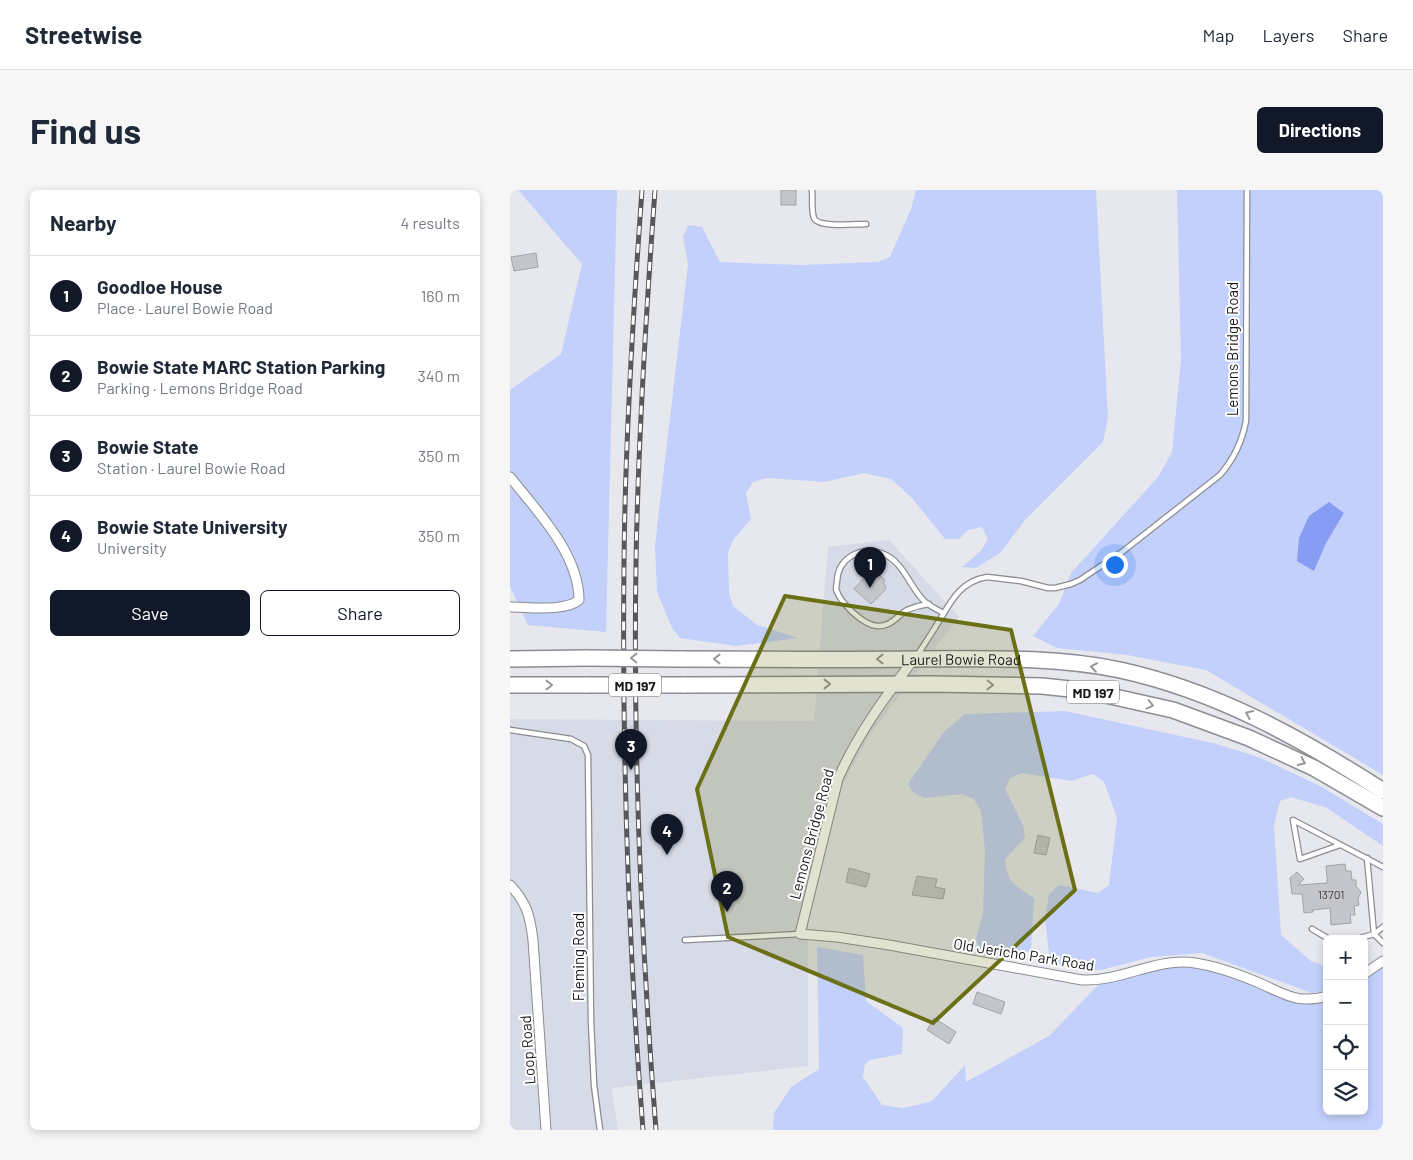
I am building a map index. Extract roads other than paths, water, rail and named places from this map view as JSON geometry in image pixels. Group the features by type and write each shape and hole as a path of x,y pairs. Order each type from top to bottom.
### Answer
{"main road":[{"name":"Laurel Bowie Road","path":"510,659 974,658 1062,662 1119,670 1209,696 1258,718 1335,760 1383,791"},
{"name":"Laurel Bowie Road","path":"510,685 895,684 1042,686 1088,692 1173,710 1249,738 1314,768 1383,808"}],"street":[{"path":"510,477 556,536 577,579 579,600 574,604 562,607 510,608"},
{"name":"Lemons Bridge Road","path":"800,934 838,779 852,748 868,722 914,659"},
{"name":"Loop Road","path":"510,885 523,900 531,923 534,940 546,1130"},
{"name":"Old Jericho Park Road","path":"800,934 889,944 1094,981 1171,962 1196,963 1258,982 1290,997 1310,999 1323,997"},
{"path":"1368,971 1383,961"}],"lane":[{"path":"812,190 813,216 815,221 824,224 866,224"},
{"name":"Lemons Bridge Road","path":"914,659 954,596 979,578 987,576 1004,578 1055,588 1080,580 1122,552 1220,475 1228,466 1237,451 1246,420 1247,190"},
{"path":"929,604 907,610 888,625 877,626 865,622 845,603 836,588 837,571 846,559 858,553 881,553 898,565 924,600 943,613"},
{"name":"Fleming Road","path":"510,730 564,737 578,741 584,746 588,755 591,1021 594,1084 600,1130"},
{"path":"1340,844 1300,859 1293,820 1340,844 1367,858 1383,867"},
{"path":"1367,858 1374,934 1383,943"},
{"path":"1368,936 1374,934 1383,926"},
{"path":"1312,929 1323,935"},
{"path":"685,940 800,934"}],"water":[{"path":"1329,502 1344,513 1326,543 1314,571 1297,561 1299,538 1309,516"}],"railway":[{"path":"642,190 628,423 625,516 624,705 633,988 643,1130"},
{"path":"655,190 641,423 635,634 637,776 642,917 656,1130"}],"place":[{"name":"Goodloe House","path":"870,588"},
{"name":"Bowie State","path":"631,770"},
{"name":"Bowie State University","path":"667,855"},
{"name":"Bowie State MARC Station Parking","path":"727,912"}]}
